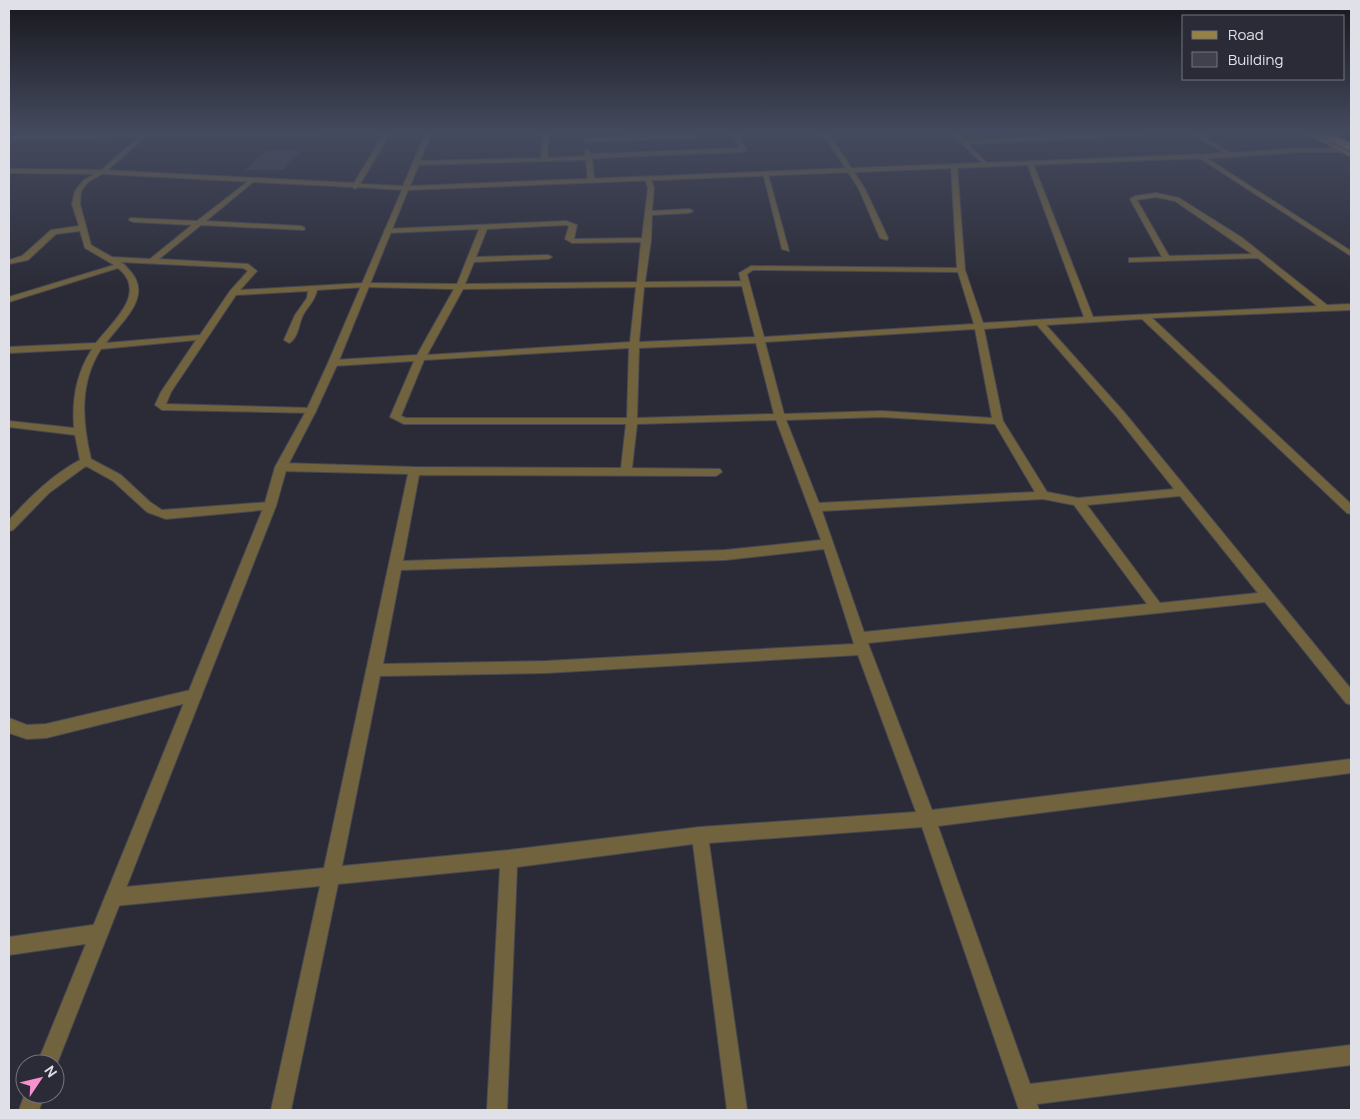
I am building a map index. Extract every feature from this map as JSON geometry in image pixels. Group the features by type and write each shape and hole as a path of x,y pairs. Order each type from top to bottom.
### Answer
{"street":[{"path":"83,184 78,191 76,204 80,212 82,228 88,246 121,265 131,277 136,294 131,306 84,371 79,392 81,432 86,461"},
{"path":"151,262 247,184"},
{"path":"306,184 407,188 494,184"},
{"path":"51,1054 270,506 281,466 311,411 333,363 409,184"},
{"path":"626,470 632,421 634,345 647,240 650,184"},
{"path":"768,184 786,249"},
{"path":"858,184 884,238"},
{"path":"955,184 961,270 979,326 998,421 1043,495"},
{"path":"1038,184 1090,320"},
{"path":"1243,184 1351,254"},
{"path":"1167,259 1133,199 1156,195 1178,199 1238,239 1325,308"},
{"path":"649,213 689,211"},
{"path":"133,220 302,228"},
{"path":"388,231 566,223 573,225 569,239 572,241 647,240"},
{"path":"484,227 460,286 420,358 395,417 404,421 632,421 882,414 998,421"},
{"path":"9,262 24,258 54,232 82,228"},
{"path":"1132,260 1258,256"},
{"path":"470,260 548,257"},
{"path":"112,259 245,266 253,271 233,293 203,336 191,358 166,392 160,405 166,408 311,411"},
{"path":"9,300 121,265"},
{"path":"961,270 752,268 743,273 780,418 813,507 829,544 862,644 927,819 1027,1103 1351,1054"},
{"path":"233,293 365,285 746,283"},
{"path":"289,340 299,315 311,298 313,288"},
{"path":"333,363 1040,324 1144,316 1351,307"},
{"path":"1144,316 1351,510"},
{"path":"1040,324 1120,414 1351,699"},
{"path":"9,350 101,346 203,336"},
{"path":"9,424 81,432"},
{"path":"86,461 116,477 147,508 156,513 166,515 270,506"},
{"path":"9,527 48,487 68,470 86,461"},
{"path":"281,466 414,471 626,470 716,472"},
{"path":"281,1110 376,670 414,471"},
{"path":"813,507 1043,495 1078,502 1182,492"},
{"path":"1078,502 1157,608"},
{"path":"396,566 725,555 829,544"},
{"path":"376,670 546,667 862,644 1157,608 1269,597"},
{"path":"9,725 16,730 30,733 46,731 195,694"},
{"path":"114,897 509,859 700,835 927,819 1351,766"},
{"path":"700,835 737,1110"},
{"path":"497,1110 509,859"},
{"path":"9,946 100,933"}]}
